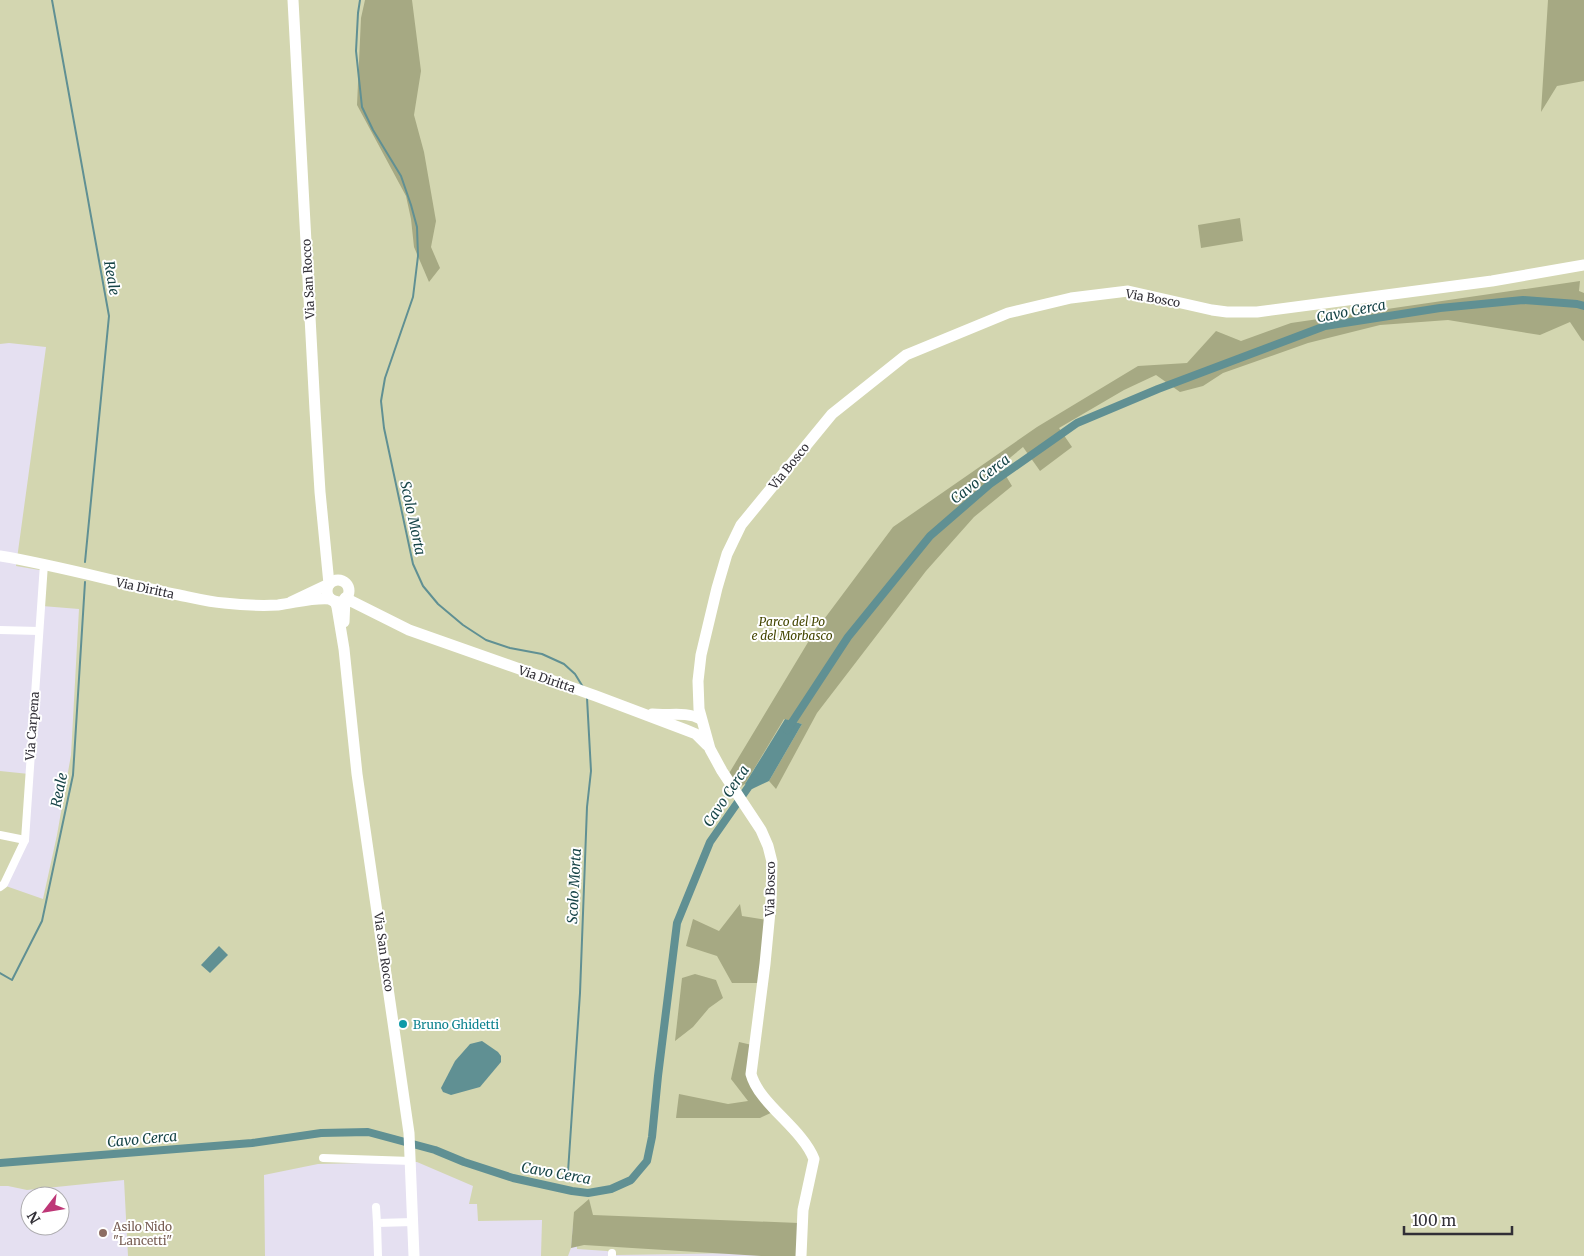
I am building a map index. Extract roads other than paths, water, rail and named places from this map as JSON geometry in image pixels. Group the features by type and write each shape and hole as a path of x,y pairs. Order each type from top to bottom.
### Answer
{"street":[{"name":"Via San Rocco","path":"293,0 314,410 327,557 333,582 327,590 340,596"},
{"name":"Via Bosco","path":"801,1256 803,1210 814,1159 803,1141 755,1085 751,1074 765,964 772,862 761,830 710,749 699,709 698,691 701,655 727,554 741,525 832,414 906,355 1008,313 1071,298 1128,291 1212,310 1257,312 1492,282 1584,265"},
{"name":"Via Diritta","path":"0,556 44,564 132,586 222,603 248,606 340,596 395,624"},
{"name":"Via Carpena","path":"2,886 24,840 44,564"},
{"path":"333,582 344,582 340,596"},
{"name":"Via Diritta","path":"291,602 333,582"},
{"name":"Via San Rocco","path":"340,596 344,626 344,649"},
{"name":"Via San Rocco","path":"340,596 337,607 344,649 357,774 409,1133 414,1256"},
{"name":"Via Diritta","path":"340,596 395,624 686,730 701,738 710,749"},
{"path":"344,626 354,614 366,609"},
{"path":"0,630 39,631"},
{"path":"677,713 691,704 698,691"},
{"name":"Via Diritta","path":"643,713 660,715 677,713 694,715 701,719"},
{"path":"686,730 701,719"},
{"path":"0,836 24,840"},
{"path":"323,1158 411,1158"},
{"path":"376,1207 378,1256"},
{"path":"377,1223 413,1222"}],"waterway":[{"name":"Reale","path":"52,0 109,316 85,562"},
{"name":"Scolo Morta","path":"360,0 356,51 362,107 373,130 401,176 417,227 418,256 413,297 385,378 381,401 384,428 413,564 423,586 438,604 463,625 486,640 510,648 542,654 564,664 575,674 583,687"},
{"name":"Cavo Cerca","path":"787,730 848,637 930,536 990,484 1077,423 1158,389 1325,326 1440,308 1523,300 1584,306"},
{"name":"Reale","path":"0,973 12,980 42,921 73,775 85,582"},
{"name":"Scolo Morta","path":"568,1172 580,993 587,807 591,771 587,698"},
{"name":"Cavo Cerca","path":"0,1163 252,1143 321,1133 368,1132 435,1150 513,1178 572,1191 588,1193 611,1189 631,1180 647,1161 652,1137 677,923 710,842 754,779"}],"place":[{"name":"Bruno Ghidetti","path":"403,1024"},
{"name":"Asilo Nido \"Lancetti\"","path":"103,1233"}],"park label":[{"name":"Parco del Po e del Morbasco","path":"792,628"}]}
